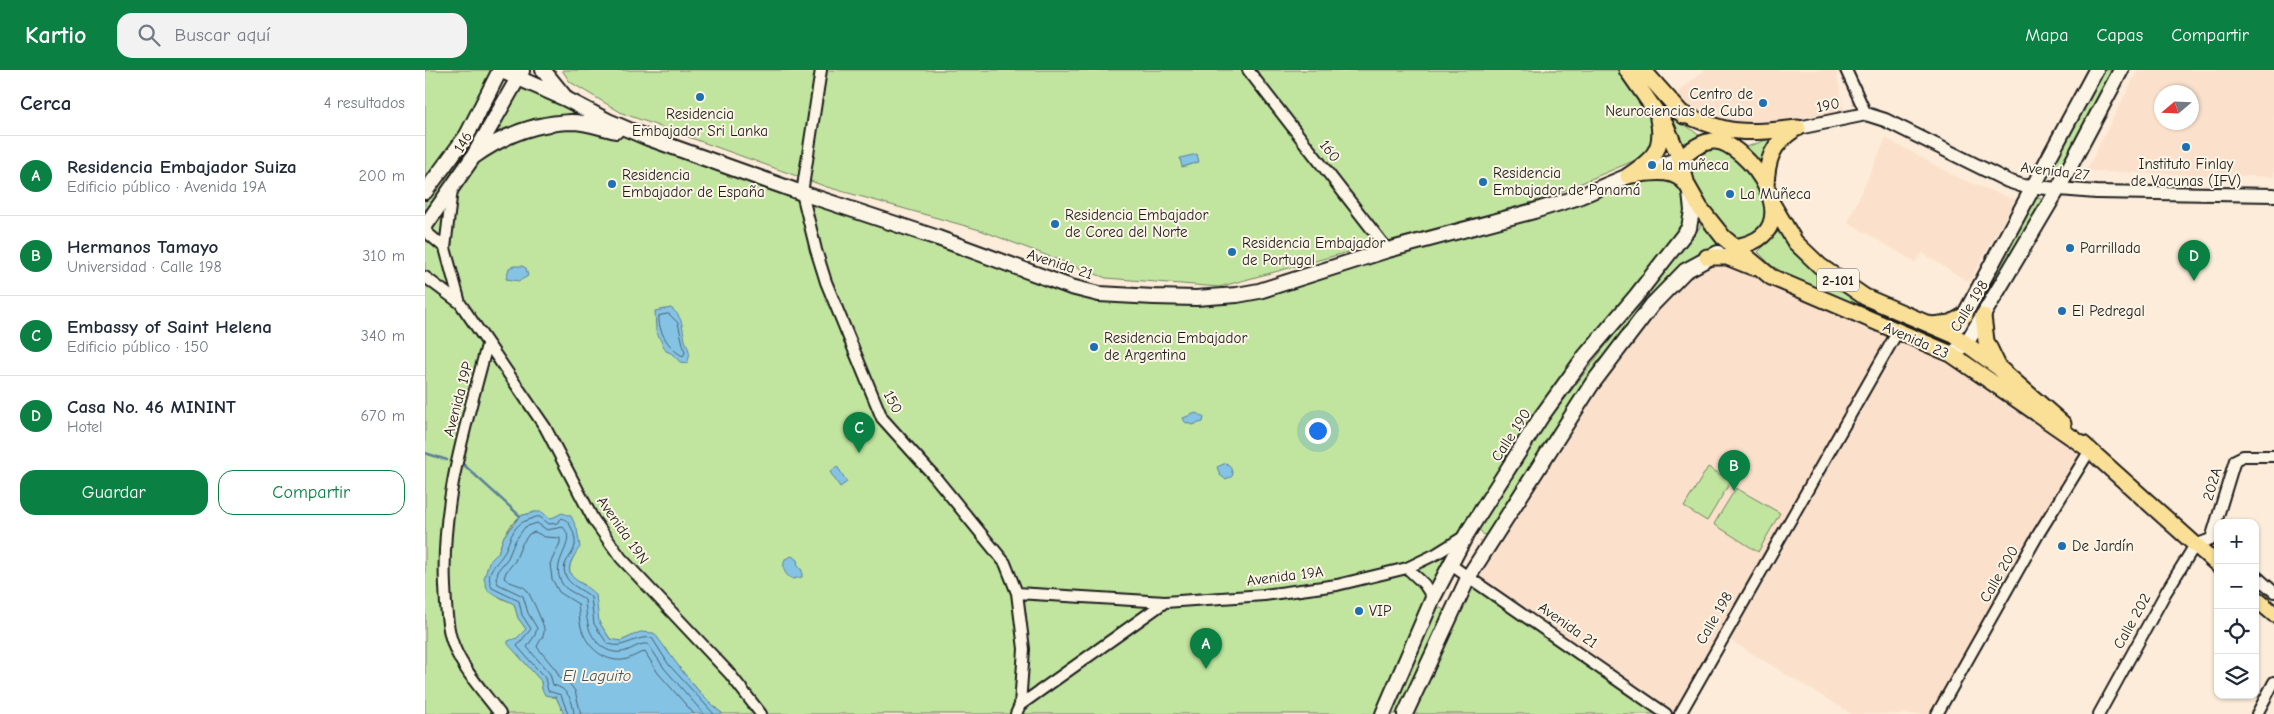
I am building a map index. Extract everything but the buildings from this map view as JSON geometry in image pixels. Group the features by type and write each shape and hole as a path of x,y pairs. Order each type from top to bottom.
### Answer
{"main road":[{"name":"Avenida 21","path":"500,70 521,74 608,122 648,138 802,193 938,238 1071,287 1099,294 1196,298 1237,295 1261,290 1388,250 1576,198 1628,176 1680,159"},
{"name":"146","path":"425,192 467,135 500,70"},
{"path":"543,70 566,99"},
{"path":"1627,70 1666,126 1680,159 1689,189"},
{"path":"1643,70 1677,111 1749,163 1766,186"},
{"name":"Calle 198","path":"1960,340 1965,315 2096,70"},
{"name":"Calle 198","path":"1951,354 1960,340 1983,316 2057,189 2121,70"},
{"name":"146","path":"425,226 453,189 521,74"},
{"path":"1628,176 1649,161 1659,146 1660,129 1655,108"},
{"path":"1677,111 1709,126 1725,131 1749,133 1798,128"},
{"path":"473,157 501,139 527,129 558,124 585,124 648,138"},
{"path":"1680,159 1695,147 1798,128"},
{"path":"1766,186 1771,156 1780,139 1798,128"},
{"path":"1628,176 1650,172 1672,174 1682,178 1689,189"},
{"name":"Avenida 23","path":"1766,186 1773,205 1795,242 1821,266 1865,297 1960,340 1999,368 2043,405 2217,564"},
{"name":"Avenida 23","path":"1689,189 1723,238 1771,277 1951,354 2090,450"},
{"name":"Calle 190","path":"1383,714 1433,598 1466,535 1541,417 1585,356 1636,296 1689,228 1692,211 1689,189"},
{"path":"1405,714 1469,576 1487,546 1520,500 1592,384 1647,313 1685,270 1707,257 1734,247 1746,245 1767,232 1771,225 1773,205"},
{"path":"1707,257 1727,257 1752,266 1771,277"},
{"path":"1927,325 1951,323 1965,315"},
{"path":"1983,316 1986,341 1999,368"},
{"path":"1466,535 1487,546"},
{"path":"1433,598 1454,609"},
{"path":"2259,601 2274,614"}],"street":[{"name":"150","path":"821,70 802,193 816,250 826,282 882,418 935,477 1005,563 1017,593 1024,650 1018,710"},
{"name":"160","path":"1248,70 1388,250"},
{"path":"1846,70 1866,114"},
{"name":"190","path":"1798,128 1866,114"},
{"name":"Avenida 27","path":"1866,114 1885,120 2008,181 2033,188 2096,192 2274,196"},
{"path":"453,189 445,248 460,303"},
{"path":"425,231 445,248"},
{"path":"438,286 451,273"},
{"path":"425,277 460,303"},
{"name":"Avenida 19N","path":"460,303 545,428 593,518 621,558 731,674 761,714"},
{"name":"Calle 198","path":"1679,714 1898,331"},
{"name":"Avenida 19P","path":"487,345 447,504 443,558 446,608 451,639 460,659 500,714"},
{"name":"Calle 200","path":"1937,714 2039,533 2090,450"},
{"name":"202A","path":"2195,545 2211,539 2235,460 2243,456 2274,456"},
{"name":"Avenida 19A","path":"1017,593 1165,602 1264,595 1329,586 1407,568 1436,554 1466,535"},
{"name":"Calle 202","path":"2099,714 2166,592 2195,545"},
{"name":"Avenida 21","path":"1451,565 1666,714"},
{"path":"1407,568 1424,584 1433,598"},
{"path":"2259,579 2274,592"},
{"path":"1018,710 1165,602"},
{"path":"2257,714 2274,682"}],"shaded area":[{"name":"Centro de Neurociencias de Cuba","path":"1705,70 1836,70 1844,111 1741,127 1698,115 1674,95"},
{"name":"Instituto Finlay de Vacunas (IFV)","path":"2138,70 2274,70 2274,177 2086,171"},
{"path":"1886,138 1956,177 2015,200 1969,282 1922,253 1915,262 1848,222"},
{"path":"1727,257 1951,354 2090,450 1937,714 1852,714 1723,636 1680,714 1666,714 1469,576 1592,384 1685,271"}],"green space":[{"path":"425,70 500,70 425,192"},
{"path":"562,70 1619,70 1643,99 1649,110 1654,132 1645,156 1533,202 1219,287 1106,278 980,230 827,187 622,113 570,82"},
{"path":"2102,70 2114,70 2061,172 2056,177 2048,174 2048,170"},
{"name":"El Laguito","path":"519,78 608,121 1099,294 1237,295 1628,176 1682,178 1689,228 1585,356 1466,535 1383,714 723,714 692,683 676,664 666,648 630,637 621,641 611,640 599,622 585,585 571,576 570,568 574,556 557,516 550,519 535,512 520,516 512,524 504,536 498,553 489,562 500,598 514,603 518,618 526,629 517,638 515,651 541,681 542,689 552,697 556,697 564,714 425,714 425,226"},
{"path":"1650,88 1676,118 1700,136 1684,143 1681,148"},
{"path":"497,95 499,98 467,154 431,208 425,212 425,199 493,96"},
{"path":"1777,136 1761,168 1741,149"},
{"path":"1708,147 1719,149 1741,161 1750,170 1764,192 1767,216 1761,228 1751,235 1738,237 1726,232 1719,225 1694,187 1689,166 1690,159"},
{"path":"2040,198 2044,204 1968,332 1965,332 1962,329 2035,199"},
{"path":"1702,218 1721,243 1681,264 1647,303 1489,533 1484,535 1478,528 1538,434 1659,276 1692,238 1700,227"},
{"path":"1780,230 1789,243 1942,336 1942,340 1937,342 1772,266 1758,252"},
{"path":"1708,467 1731,481 1707,521 1684,507"},
{"path":"1736,488 1780,513 1758,552 1714,524"},
{"path":"1469,576 1666,714 1406,714"},
{"path":"1437,608 1445,611 1445,615 1399,714 1388,714"}],"water":[{"path":"1197,154 1199,162 1182,167 1180,158"},
{"path":"514,266 526,268 528,276 519,281 506,279 509,268"},
{"path":"671,308 678,315 681,322 689,354 687,363 680,362 671,353 666,351 656,331 655,311"},
{"path":"1196,413 1204,417 1203,422 1192,425 1185,422 1183,418"},
{"path":"1226,463 1230,466 1233,475 1225,479 1220,475 1217,467"},
{"path":"837,466 847,482 840,487 830,472"},
{"name":"El Laguito","path":"542,512 550,519 562,513 571,516 577,529 580,547 573,557 569,571 571,576 596,595 599,622 610,639 621,641 640,632 654,633 695,687 723,714 564,714 556,697 545,695 541,681 508,644 508,641 517,638 526,629 518,618 514,604 488,591 484,579 489,562 498,553 504,536 520,516"},
{"path":"792,556 797,560 798,566 802,570 802,577 793,579 785,571 785,559"}],"waterway":[{"path":"425,453 447,460"},
{"path":"464,465 520,516"}],"place":[{"name":"Residencia Embajador Sri Lanka","path":"700,97"},
{"name":"Centro de Neurociencias de Cuba","path":"1763,103"},
{"name":"Instituto Finlay de Vacunas (IFV)","path":"2186,147"},
{"name":"la muñeca","path":"1652,165"},
{"name":"Residencia Embajador de Panamá","path":"1483,182"},
{"name":"Residencia Embajador de España","path":"612,184"},
{"name":"La Muñeca","path":"1730,194"},
{"name":"Residencia Embajador de Corea del Norte","path":"1055,224"},
{"name":"Parrillada","path":"2070,248"},
{"name":"Residencia Embajador de Portugal","path":"1232,252"},
{"name":"Casa No. 46 MININT","path":"2194,281"},
{"name":"El Pedregal","path":"2062,311"},
{"name":"Residencia Embajador de Argentina","path":"1094,347"},
{"name":"Embassy of Saint Helena","path":"859,453"},
{"name":"Hermanos Tamayo","path":"1734,491"},
{"name":"De Jardín","path":"2062,546"},
{"name":"VIP","path":"1359,611"},
{"name":"Residencia Embajador Suiza","path":"1206,669"}]}
